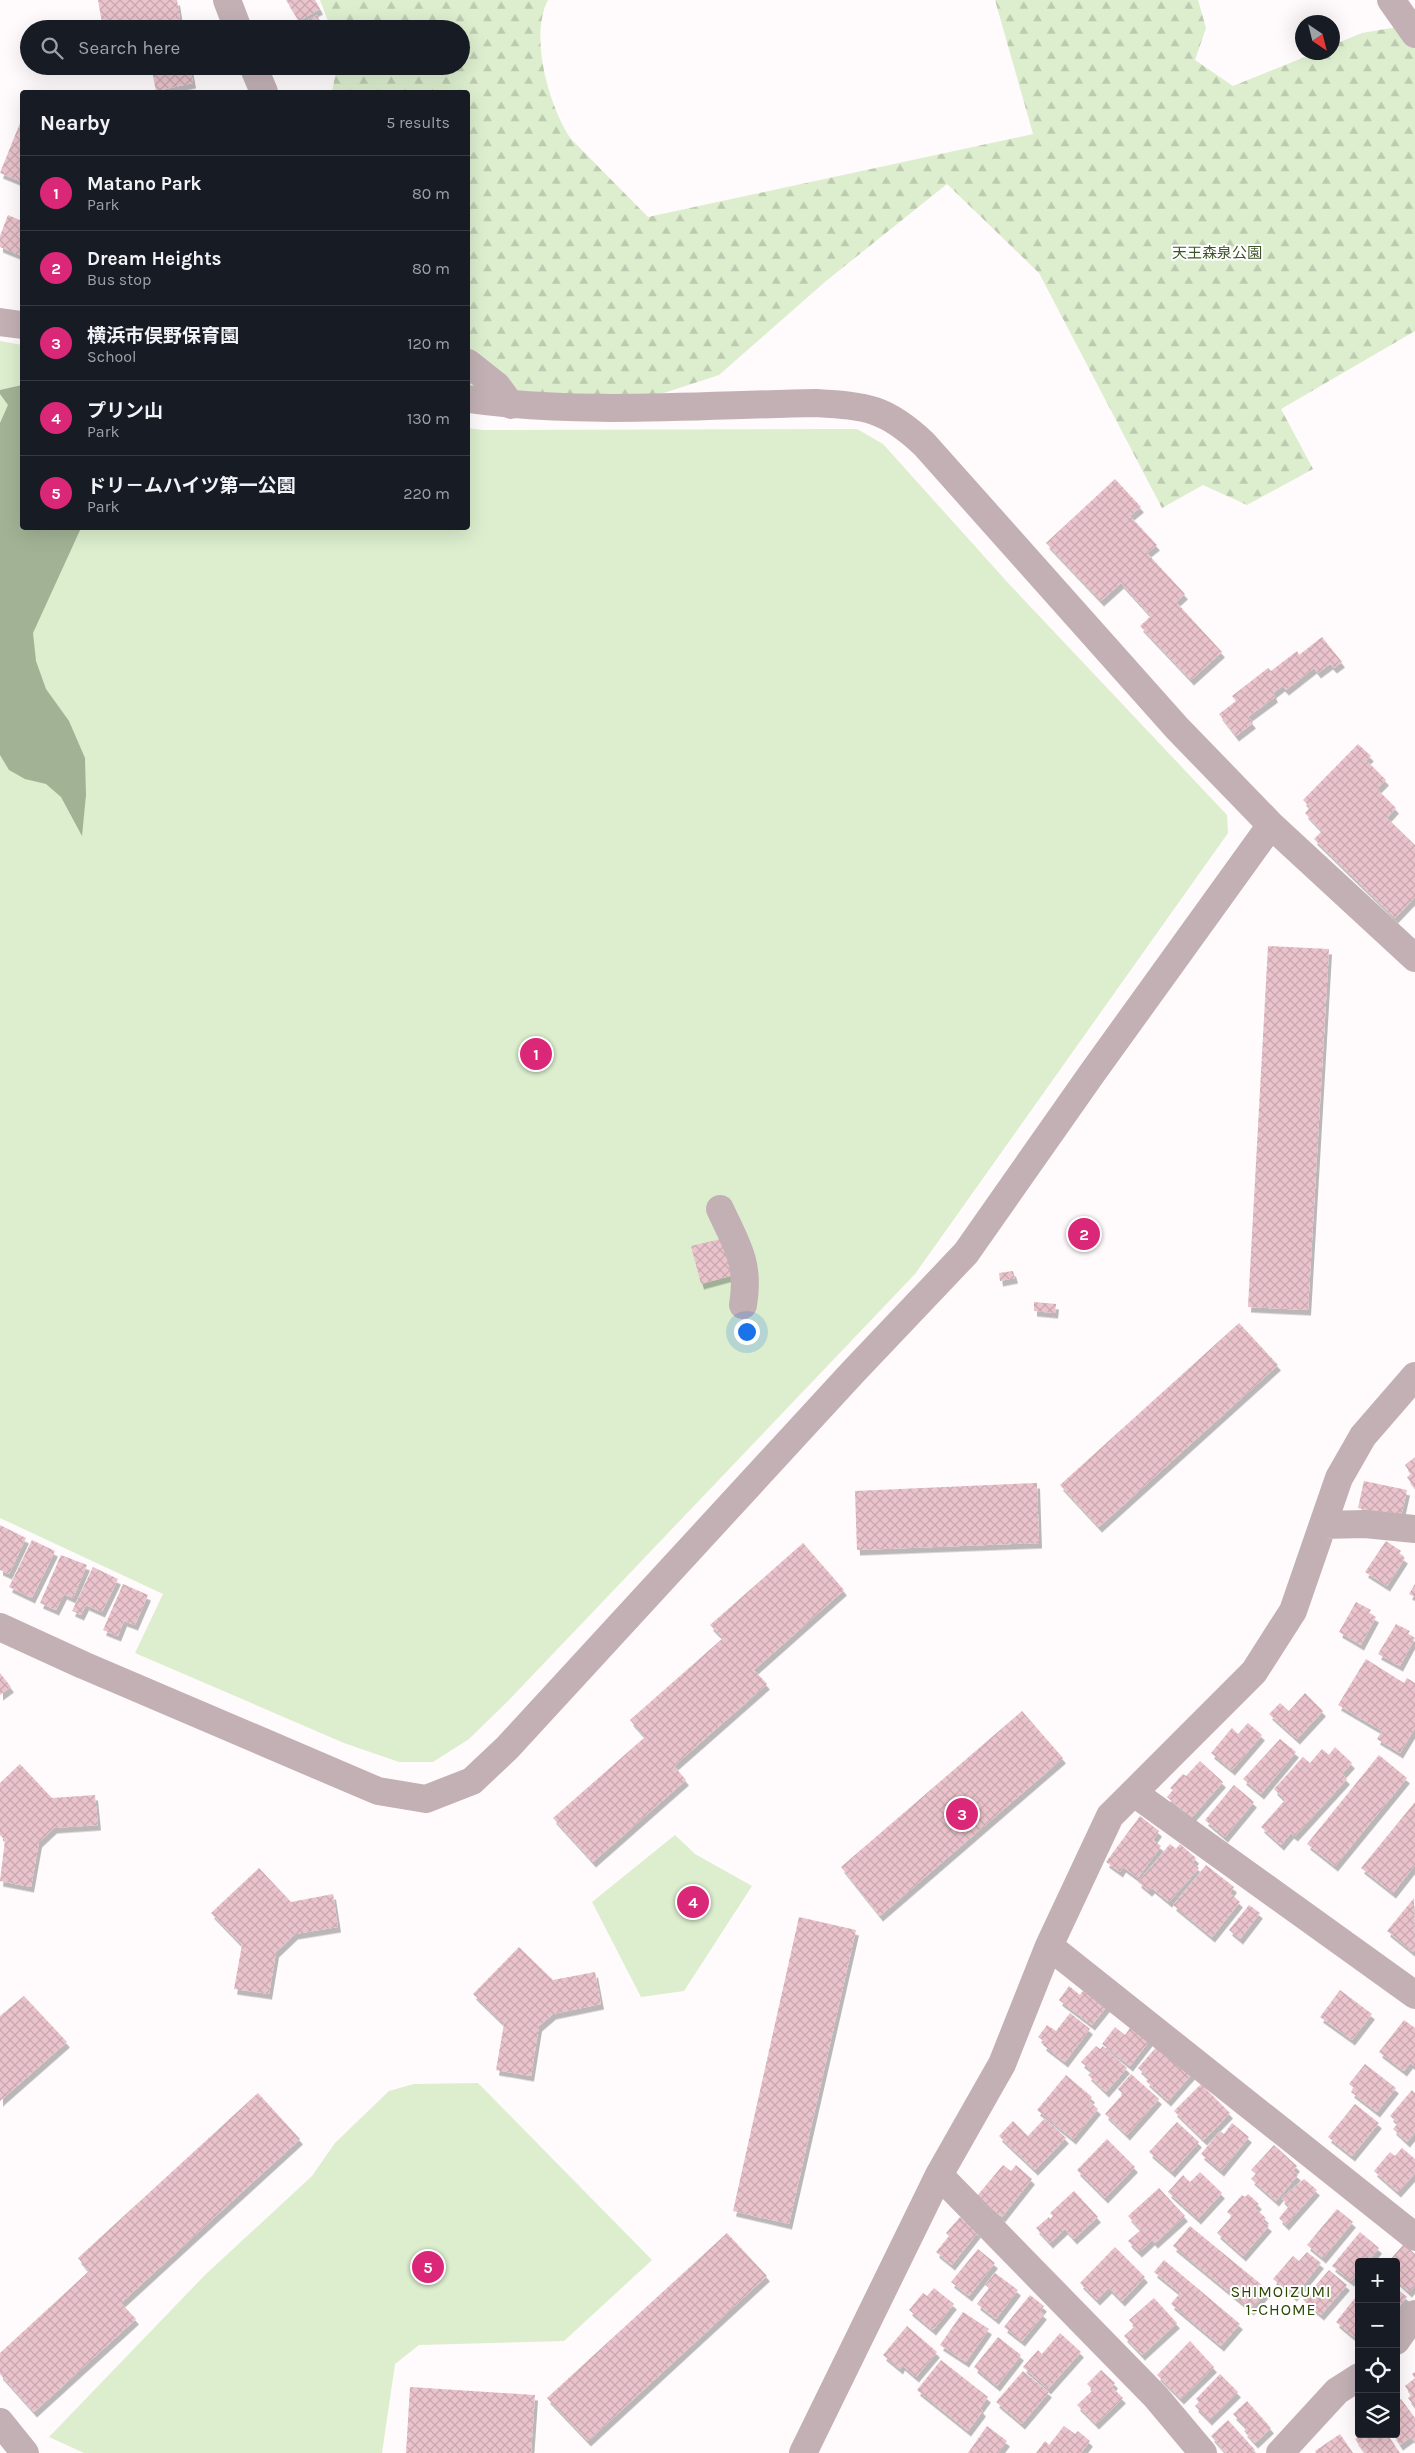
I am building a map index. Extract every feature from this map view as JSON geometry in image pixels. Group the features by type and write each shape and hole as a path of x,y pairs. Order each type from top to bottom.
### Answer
{"street":[{"path":"227,0 235,20"},
{"path":"1391,0 1415,34"},
{"path":"257,75 263,90"},
{"path":"0,322 20,325"},
{"path":"470,365 497,386 511,405"},
{"path":"470,399 511,405 582,408 816,403 853,405 879,411 902,423 924,444 1171,722 1271,825 1415,958"},
{"path":"0,1627 83,1665 378,1791 426,1799 472,1781 507,1748 853,1372 966,1253 1098,1064 1271,825"},
{"path":"720,1209 745,1267 747,1283 743,1304"},
{"path":"802,2453 939,2174 1002,2064 1049,1946 1110,1816 1254,1672 1293,1611 1339,1478 1363,1436 1415,1376"},
{"path":"1323,1525 1366,1524 1415,1528"},
{"path":"1134,1792 1415,1995"},
{"path":"1049,1946 1415,2237"},
{"path":"939,2174 1150,2391 1203,2453"},
{"path":"1280,2453 1337,2390 1355,2379"},
{"path":"0,2422 25,2453"}],"green space":[{"name":"天王森泉公園","path":"320,0 548,0 540,32 541,51 544,71 555,109 571,139 648,217 1033,134 995,0 1198,0 1206,28 1195,60 1233,86 1298,60 1340,60 1340,42 1362,33 1415,24 1415,331 1281,409 1313,469 1247,505 1203,485 1162,508 1039,273 947,184 826,281 719,375 636,402 470,392 470,90 332,90 335,75 470,75 470,20 328,20"},
{"path":"0,341 20,345 20,530 470,530 470,428 482,430 857,429 883,444 1009,584 1227,815 1228,833 915,1274 507,1702 469,1739 433,1762 399,1762 344,1743 135,1653 163,1594 0,1518"},
{"path":"675,1835 695,1854 752,1886 684,1991 641,1997 592,1902"},
{"path":"478,2083 652,2260 564,2341 419,2345 395,2364 382,2453 84,2453 49,2437 205,2275 312,2176 335,2143 389,2091 414,2084"}],"shaded area":[{"path":"20,385 20,530 80,530 33,633 36,661 46,689 69,721 85,758 86,795 82,836 61,797 46,784 25,779 9,770 0,755 0,423 8,405 0,394 0,390"}],"building":[{"path":"98,0 177,0 180,19 176,20 101,20"},
{"path":"286,0 315,0 320,9 298,20"},
{"path":"317,15 320,20 308,20"},
{"path":"153,75 192,75 193,83 156,90"},
{"path":"20,123 20,181 0,173"},
{"path":"8,215 20,220 20,255 0,247 0,236"},
{"path":"1115,479 1141,507 1130,516 1157,545 1147,553 1185,594 1176,602 1222,652 1191,680 1140,626 1151,616 1121,583 1101,601 1046,543"},
{"path":"1322,637 1342,662 1334,668 1330,664 1318,673 1314,668 1286,690 1282,686 1273,693 1275,697 1248,717 1253,723 1236,736 1219,714 1236,701 1232,696 1268,668 1271,671 1297,651 1299,655"},
{"path":"1358,744 1371,756 1366,760 1386,780 1377,789 1396,808 1387,818 1415,845 1415,897 1395,918 1314,839 1322,831 1305,813 1310,807 1303,800"},
{"path":"1268,946 1329,949 1308,1310 1248,1307"},
{"path":"725,1238 734,1275 701,1284 691,1246"},
{"path":"1013,1271 1015,1278 1000,1281 999,1273"},
{"path":"1034,1302 1056,1304 1055,1313 1034,1311"},
{"path":"1239,1323 1278,1365 1099,1527 1060,1485"},
{"path":"1415,1457 1415,1488 1407,1477 1411,1474 1405,1465"},
{"path":"1364,1481 1407,1490 1401,1517 1358,1508"},
{"path":"1037,1483 1039,1543 857,1550 855,1491"},
{"path":"0,1525 26,1538 9,1574 0,1570"},
{"path":"32,1540 55,1551 32,1598 9,1587"},
{"path":"1386,1541 1401,1551 1399,1554 1405,1558 1387,1586 1365,1572"},
{"path":"803,1543 844,1590 754,1670 767,1684 674,1766 686,1780 593,1862 553,1818 645,1737 630,1720 723,1638 710,1625"},
{"path":"61,1555 87,1565 73,1598 64,1594 56,1610 40,1603"},
{"path":"93,1567 118,1579 102,1612 86,1605 81,1615 72,1611"},
{"path":"123,1584 148,1595 135,1625 124,1621 118,1636 103,1630"},
{"path":"1415,1584 1415,1597 1409,1594"},
{"path":"1356,1602 1371,1610 1369,1613 1376,1617 1361,1645 1339,1632"},
{"path":"1396,1624 1410,1631 1408,1634 1415,1638 1400,1666 1378,1654"},
{"path":"1366,1659 1404,1683 1407,1678 1415,1683 1415,1728 1400,1753 1377,1739 1382,1731 1338,1705"},
{"path":"0,1673 11,1687 0,1695"},
{"path":"1305,1693 1323,1711 1297,1739 1269,1714 1280,1703 1289,1711"},
{"path":"1022,1711 1063,1758 880,1916 841,1867"},
{"path":"1248,1723 1262,1735 1232,1770 1211,1753 1232,1728 1238,1734"},
{"path":"1280,1739 1296,1752 1261,1794 1243,1779"},
{"path":"1335,1747 1352,1763 1342,1774 1347,1779 1295,1836 1291,1833 1281,1845 1261,1827 1285,1800 1274,1789 1303,1757 1310,1763 1322,1749 1329,1755"},
{"path":"1379,1755 1407,1778 1335,1866 1307,1844"},
{"path":"1200,1761 1223,1782 1191,1818 1167,1797 1173,1790 1170,1788 1183,1774 1186,1776"},
{"path":"20,1764 52,1798 95,1795 98,1825 54,1828 39,1842 31,1887 0,1881 5,1840 0,1835 0,1783"},
{"path":"1234,1785 1254,1802 1225,1837 1205,1820"},
{"path":"1415,1802 1415,1865 1393,1893 1361,1868"},
{"path":"1140,1816 1159,1831 1153,1840 1161,1846 1138,1878 1123,1867 1120,1872 1106,1862"},
{"path":"1170,1844 1176,1849 1180,1844 1196,1858 1193,1863 1199,1868 1169,1902 1152,1888 1149,1891 1138,1882"},
{"path":"1206,1865 1234,1887 1230,1893 1240,1902 1212,1937 1173,1905"},
{"path":"259,1868 291,1902 333,1894 338,1927 295,1934 276,1952 269,1994 234,1989 242,1945 211,1913"},
{"path":"1414,1898 1415,1950 1413,1952 1387,1931"},
{"path":"1249,1905 1260,1913 1240,1939 1229,1930"},
{"path":"799,1917 856,1930 789,2224 733,2211"},
{"path":"519,1947 553,1980 595,1972 601,2004 553,2014 539,2026 531,2076 496,2070 504,2024 473,1994"},
{"path":"1069,1986 1080,1995 1085,1988 1108,2005 1092,2025 1059,2000"},
{"path":"1340,1990 1372,2014 1352,2040 1320,2017"},
{"path":"24,1996 67,2042 0,2101 0,2016"},
{"path":"1070,2013 1090,2029 1065,2062 1043,2045 1045,2042 1038,2037 1047,2025 1056,2031"},
{"path":"1404,2020 1415,2028 1415,2066 1410,2063 1404,2071 1379,2052"},
{"path":"1132,2025 1151,2039 1130,2066 1102,2044 1115,2027 1125,2035"},
{"path":"1158,2045 1192,2074 1168,2101 1146,2081 1149,2078 1138,2068"},
{"path":"1096,2046 1100,2049 1103,2046 1127,2068 1106,2092 1088,2075 1092,2071 1081,2062"},
{"path":"1365,2064 1396,2088 1377,2112 1351,2092 1354,2088 1349,2084"},
{"path":"1131,2074 1159,2099 1127,2135 1105,2114 1123,2094 1118,2089"},
{"path":"1066,2075 1092,2097 1089,2101 1098,2109 1073,2139 1037,2110"},
{"path":"1201,2084 1230,2113 1204,2140 1174,2111"},
{"path":"1412,2090 1415,2093 1415,2132 1407,2142 1393,2129 1398,2123 1390,2116"},
{"path":"258,2093 300,2139 121,2303 136,2319 34,2412 0,2374 0,2353 89,2271 78,2258"},
{"path":"1355,2104 1379,2123 1352,2156 1328,2137"},
{"path":"1045,2118 1066,2138 1035,2170 999,2136 1013,2121 1028,2136"},
{"path":"1177,2122 1199,2142 1172,2172 1149,2152"},
{"path":"1232,2123 1249,2137 1221,2171 1201,2154 1220,2131 1224,2134"},
{"path":"1107,2139 1135,2167 1105,2198 1077,2170"},
{"path":"1274,2145 1297,2166 1293,2171 1298,2175 1276,2201 1251,2179 1256,2174 1251,2170"},
{"path":"1402,2148 1415,2159 1415,2173 1398,2192 1374,2171 1390,2152 1395,2156"},
{"path":"1003,2165 1011,2171 1016,2165 1032,2179 1002,2217 977,2196"},
{"path":"1200,2172 1222,2193 1198,2219 1168,2192 1183,2175 1190,2182"},
{"path":"1304,2179 1317,2190 1286,2225 1279,2218 1289,2206 1281,2198"},
{"path":"1159,2188 1185,2216 1155,2243 1152,2240 1139,2252 1128,2241 1141,2230 1128,2216"},
{"path":"1074,2191 1098,2217 1074,2239 1065,2229 1050,2243 1036,2228 1049,2217 1050,2219 1053,2216 1050,2213"},
{"path":"1248,2194 1259,2204 1255,2208 1266,2218 1263,2221 1269,2226 1243,2256 1217,2233 1232,2216 1227,2212 1242,2195 1245,2197"},
{"path":"1337,2209 1353,2222 1323,2258 1307,2245"},
{"path":"960,2217 978,2232 952,2265 936,2252 949,2236 946,2233"},
{"path":"1190,2226 1268,2290 1251,2310 1173,2246"},
{"path":"1360,2232 1379,2248 1371,2258 1355,2258 1355,2277 1351,2281 1332,2266"},
{"path":"727,2233 767,2276 588,2441 547,2398"},
{"path":"1404,2244 1415,2254 1415,2285 1409,2292 1400,2284 1400,2258 1392,2258"},
{"path":"1115,2247 1145,2277 1122,2301 1109,2288 1097,2300 1080,2283"},
{"path":"978,2249 995,2263 969,2296 951,2282"},
{"path":"1307,2252 1321,2263 1294,2296 1273,2279 1293,2256 1299,2261"},
{"path":"1164,2260 1240,2324 1221,2346 1171,2304 1180,2293 1154,2272"},
{"path":"1329,2270 1347,2285 1321,2315 1303,2300"},
{"path":"995,2273 1018,2290 996,2319 977,2304 989,2288 985,2285"},
{"path":"934,2288 954,2304 933,2330 909,2310 923,2293 927,2296"},
{"path":"1400,2291 1407,2297 1400,2305"},
{"path":"1030,2295 1044,2306 1040,2311 1044,2314 1022,2341 1004,2327"},
{"path":"1154,2298 1177,2323 1142,2355 1124,2336 1135,2326 1129,2320"},
{"path":"1355,2298 1355,2336 1336,2322"},
{"path":"963,2312 989,2329 966,2362 940,2345"},
{"path":"907,2326 937,2352 916,2377 902,2365 900,2369 883,2355"},
{"path":"1060,2333 1081,2352 1048,2389 1023,2367 1038,2350 1042,2354"},
{"path":"998,2337 1021,2355 997,2386 974,2367"},
{"path":"1190,2341 1214,2367 1181,2399 1157,2375"},
{"path":"941,2360 988,2397 980,2408 983,2411 968,2431 917,2390"},
{"path":"1101,2370 1115,2383 1112,2387 1123,2398 1096,2424 1077,2405 1093,2390 1087,2384"},
{"path":"1023,2371 1049,2392 1022,2424 996,2402"},
{"path":"1220,2374 1238,2392 1209,2420 1195,2406 1199,2402 1196,2399"},
{"path":"1415,2378 1415,2407 1408,2398 1411,2395 1405,2386"},
{"path":"410,2387 535,2395 531,2453 406,2453"},
{"path":"1400,2400 1415,2418 1415,2442 1411,2437 1400,2445 1396,2438 1400,2438"},
{"path":"1247,2401 1271,2428 1255,2443 1244,2431 1247,2428 1233,2414"},
{"path":"1228,2420 1255,2450 1252,2453 1226,2453 1211,2436"},
{"path":"987,2426 1007,2441 998,2453 968,2453"},
{"path":"1064,2426 1075,2434 1078,2431 1090,2441 1081,2453 1036,2453 1045,2441 1049,2445"},
{"path":"1340,2434 1353,2453 1316,2453 1315,2451"},
{"path":"1390,2438 1400,2453 1365,2453 1355,2439"}],"place":[{"name":"Matano Park","path":"536,1054"},
{"name":"Dream Heights","path":"1084,1234"},
{"name":"横浜市俣野保育園","path":"962,1814"},
{"name":"プリン山","path":"693,1902"},
{"name":"ドリ－ムハイツ第一公園","path":"428,2267"}],"district":[{"name":"SHIMOIZUMI 1-CHOME","path":"1281,2300"}]}
